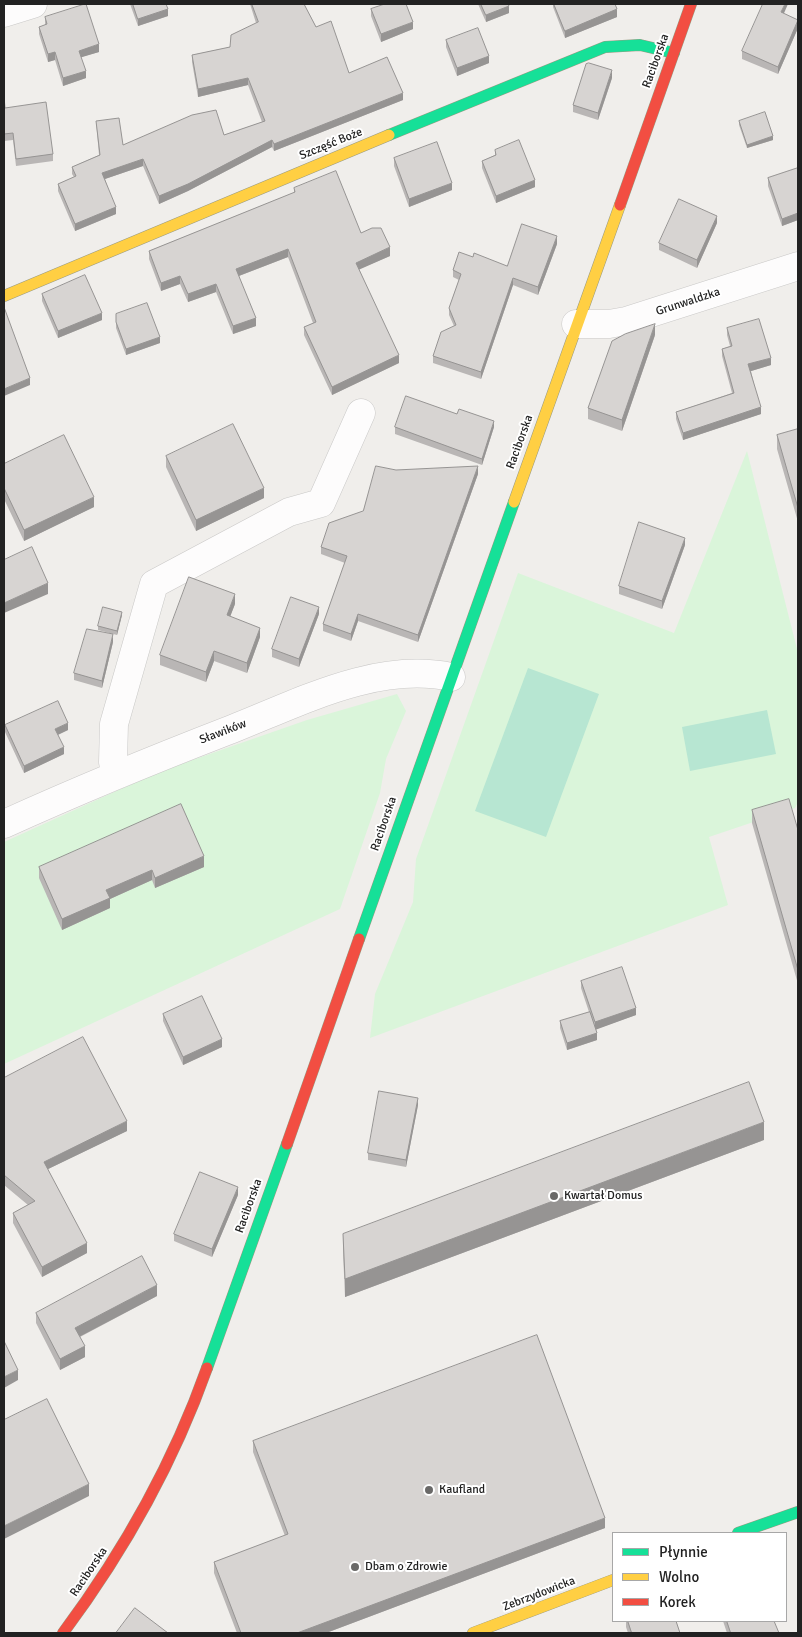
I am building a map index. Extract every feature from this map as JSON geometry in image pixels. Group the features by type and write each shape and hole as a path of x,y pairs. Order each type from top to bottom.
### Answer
{"street":[{"path":"4,13 33,4"},
{"name":"Raciborska","path":"63,1633 107,1572 142,1516 186,1426 691,4"},
{"name":"Szczęść Boże","path":"4,296 171,225 605,47 621,43 636,43 674,53"},
{"name":"Grunwaldzka","path":"576,324 600,325 626,321 798,266"},
{"path":"116,775 114,724 154,584 289,512 321,502 361,413"},
{"name":"Sławików","path":"4,824 116,775 313,697 387,675 430,673 451,677"},
{"path":"741,1532 798,1512"},
{"name":"Zebrzydowicka","path":"473,1633 612,1580"}],"green space":[{"path":"747,451 798,653 798,802 795,808 709,837 728,905 370,1038 375,994 413,902 416,859 518,573 674,633"},
{"path":"528,668 599,694 546,837 475,811"},
{"path":"397,694 406,711 386,759 380,793 340,909 4,1064 4,842 158,772 307,720"},
{"path":"767,710 776,754 690,771 682,727"}],"building":[{"path":"86,4 99,44 79,51 86,71 63,78 55,52 48,54 39,27 47,24 45,17"},
{"path":"133,4 166,4 168,9 138,19"},
{"path":"252,4 304,4 316,27 331,21 349,73 387,57 403,93 274,144 272,140 188,184 159,196 143,159 102,173 116,207 75,224 58,184 76,176 72,167 100,155 96,121 119,118 123,145 192,115 216,110 224,135 265,121 248,78 198,89 192,55 230,47 231,35 258,22"},
{"path":"385,4 406,4 413,22 381,34 371,9"},
{"path":"481,4 508,4 509,6 486,15"},
{"path":"554,4 615,4 617,9 565,31"},
{"path":"763,4 785,4 781,12 798,20 778,67 742,51"},
{"path":"478,28 489,56 457,68 446,40"},
{"path":"589,63 612,70 598,113 573,105 586,64"},
{"path":"4,96 5,108 46,102 53,154 16,159 13,133 4,134"},
{"path":"765,112 773,136 747,145 739,121"},
{"path":"519,140 535,180 496,196 482,161 496,155 495,150"},
{"path":"437,142 452,183 409,199 394,158"},
{"path":"798,168 798,213 782,219 768,178"},
{"path":"336,171 361,233 372,228 381,228 390,247 356,263 399,355 332,387 304,327 316,322 288,249 236,269 256,318 233,326 216,284 188,294 180,276 161,283 149,251 295,192 294,188"},
{"path":"679,199 717,216 697,260 659,243"},
{"path":"522,224 557,236 538,287 513,278 481,372 433,356 441,332 456,325 449,308 461,274 453,270 459,252 473,257 474,253 507,266"},
{"path":"85,275 102,313 58,331 42,294"},
{"path":"147,303 160,337 126,349 116,322 116,314"},
{"path":"4,307 30,378 4,389"},
{"path":"759,319 771,358 748,364 761,407 683,433 676,412 734,393 722,349 732,346 727,328"},
{"path":"655,324 622,420 588,408 612,341 625,334"},
{"path":"406,396 457,414 459,409 494,421 482,459 395,427"},
{"path":"233,424 264,488 196,520 166,456"},
{"path":"798,429 798,508 777,435"},
{"path":"64,435 94,497 24,530 4,488 4,464"},
{"path":"376,466 396,470 478,466 418,635 358,614 351,634 323,624 347,556 321,547 329,523 363,511"},
{"path":"639,522 685,538 662,601 619,586"},
{"path":"32,547 48,583 4,603 4,560"},
{"path":"189,577 235,594 227,615 260,628 247,663 214,651 206,672 160,655"},
{"path":"291,597 319,607 299,659 272,649"},
{"path":"103,607 122,612 117,631 98,626"},
{"path":"87,629 113,634 102,681 74,673"},
{"path":"58,701 68,723 55,729 64,747 24,766 5,725"},
{"path":"789,799 798,830 798,970 752,810"},
{"path":"181,804 204,856 155,878 152,870 106,890 110,898 62,919 39,867"},
{"path":"622,967 636,1008 595,1022 581,981"},
{"path":"202,996 222,1039 183,1057 163,1014"},
{"path":"590,1012 597,1033 567,1043 560,1021"},
{"path":"83,1037 127,1121 44,1162 87,1243 42,1267 13,1213 35,1201 4,1175 4,1078"},
{"name":"Kwartał Domus","path":"749,1082 764,1122 345,1279 343,1234"},
{"path":"379,1091 418,1098 406,1160 368,1153"},
{"path":"200,1172 238,1187 212,1249 174,1234"},
{"path":"142,1256 157,1285 75,1328 85,1346 60,1359 36,1313"},
{"name":"Kaufland","path":"537,1335 605,1518 297,1633 241,1633 214,1562 288,1534 253,1441"},
{"path":"4,1341 18,1370 4,1377"},
{"path":"47,1399 89,1484 4,1526 4,1420"},
{"path":"135,1608 168,1633 116,1633"},
{"path":"628,1622 676,1622 680,1633 632,1633"},
{"path":"727,1622 774,1622 779,1633 731,1633"}],"traffic: fast":[{"path":"389,135 605,47 640,45 674,53"},
{"path":"359,939 514,502"},
{"path":"207,1368 287,1144"},
{"path":"741,1532 798,1512"}],"traffic: slow":[{"path":"4,296 389,135"},
{"path":"514,502 620,205"},
{"path":"473,1633 612,1580"}],"traffic: jam":[{"path":"620,205 691,4"},
{"path":"287,1144 359,939"},
{"path":"63,1633 106,1570 145,1506 179,1438 207,1368"}],"place":[{"name":"Kwartał Domus","path":"554,1196"},
{"name":"Kaufland","path":"429,1490"},
{"name":"Dbam o Zdrowie","path":"355,1567"}]}
